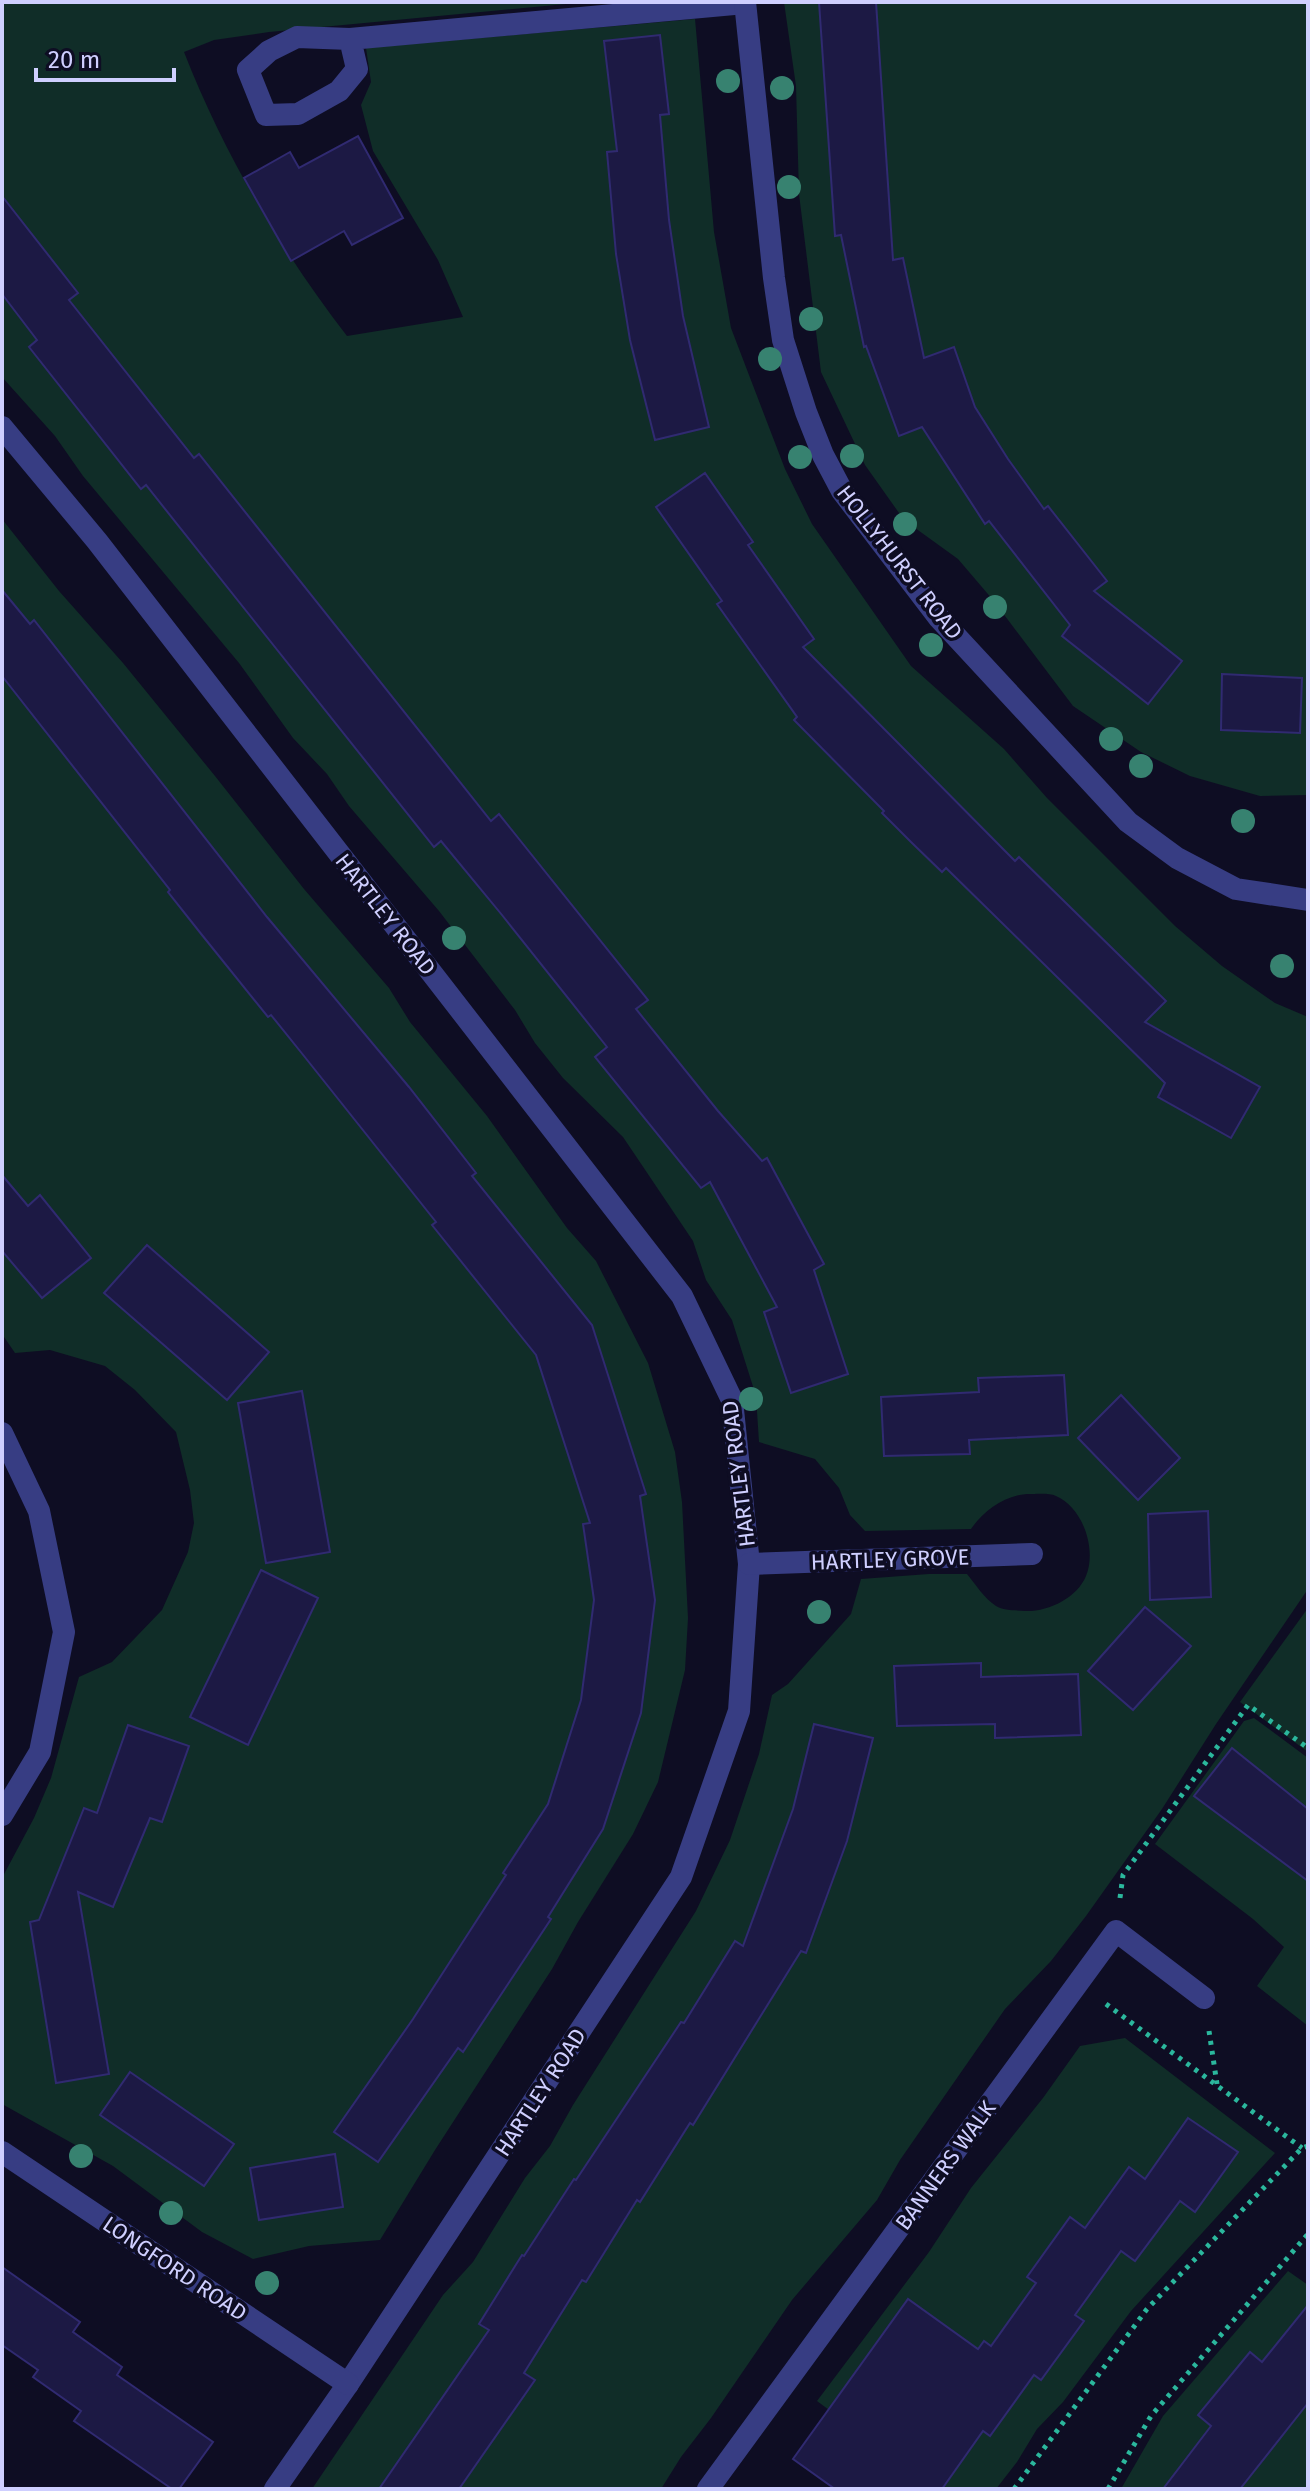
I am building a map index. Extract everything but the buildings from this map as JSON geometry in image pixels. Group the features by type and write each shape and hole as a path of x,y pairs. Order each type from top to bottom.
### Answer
{"street":[{"path":"350,39 357,69 339,91 298,114 266,115 248,70 269,51 297,37 350,39 745,2"},
{"name":"HOLLYHURST ROAD","path":"745,2 783,340 806,412 842,491 939,618 1128,822 1177,858 1236,889 1308,900"},
{"name":"HARTLEY ROAD","path":"2,427 116,566 682,1296 732,1400 749,1564 739,1711 681,1877 348,2384 275,2489"},
{"path":"2,1433 39,1511 64,1632 40,1752 2,1815"},
{"name":"HARTLEY GROVE","path":"749,1564 1032,1554"},
{"path":"1116,1931 1204,1998"},
{"name":"BANNERS WALK","path":"708,2489 1116,1931"},
{"name":"LONGFORD ROAD","path":"2,2152 348,2384"}],"path":[{"path":"1116,1931 1123,1875 1248,1705 1308,1748"},
{"path":"1014,2489 1147,2309 1305,2147 1078,1983"},
{"path":"1204,1998 1217,2085"},
{"path":"1108,2489 1151,2416 1308,2234"}],"green space":[{"path":"2,2 587,2 269,32 214,40 184,52 217,127 255,200 347,336 463,317 438,260 373,151 361,105 371,82 366,48 695,19 714,232 731,328 785,469 812,524 911,666 1004,749 1047,798 1175,926 1222,966 1275,1003 1308,1017 1308,1589 1162,1809 1086,1916 1051,1961 1005,2009 900,2160 877,2200 792,2300 661,2489 312,2489 443,2295 473,2262 525,2178 550,2146 696,1911 730,1840 759,1754 772,1695 788,1684 851,1614 861,1579 967,1574 996,1606 1034,1611 1061,1602 1082,1584 1090,1554 1085,1530 1074,1510 1056,1496 1023,1494 990,1509 971,1529 865,1531 850,1515 839,1488 815,1459 759,1442 756,1396 732,1320 706,1280 693,1241 623,1137 563,1078 439,911 349,806 327,774 293,738 239,663 83,476 55,436 2,377"},
{"path":"784,2 1308,2 1308,795 1260,796 1190,776 1141,752 1073,706 958,559 904,520 865,465 821,372 799,194 796,86"},
{"path":"2,519 59,591 123,663 304,889 389,988 410,1022 487,1116 567,1228 596,1261 648,1363 675,1452 682,1502 688,1618 685,1670 658,1782 633,1834 552,1969 380,2240 309,2246 253,2259 202,2232 113,2166 2,2104 2,1878 51,1778 79,1677 112,1662 162,1610 188,1552 194,1523 190,1490 176,1432 135,1390 105,1366 50,1350 15,1353 2,1334"},
{"path":"1308,1608 1308,1752 1240,1702"},
{"path":"1254,1718 1308,1758 1308,2026 1257,1986 1284,1947 1253,1919 1155,1844 1244,1721"},
{"path":"1125,2038 1275,2153 1131,2311 1063,2402 1037,2429 996,2489 935,2489 817,2401 929,2252 971,2188 1080,2046"},
{"path":"1288,2271 1308,2285 1308,2489 1121,2489 1163,2416"}]}
